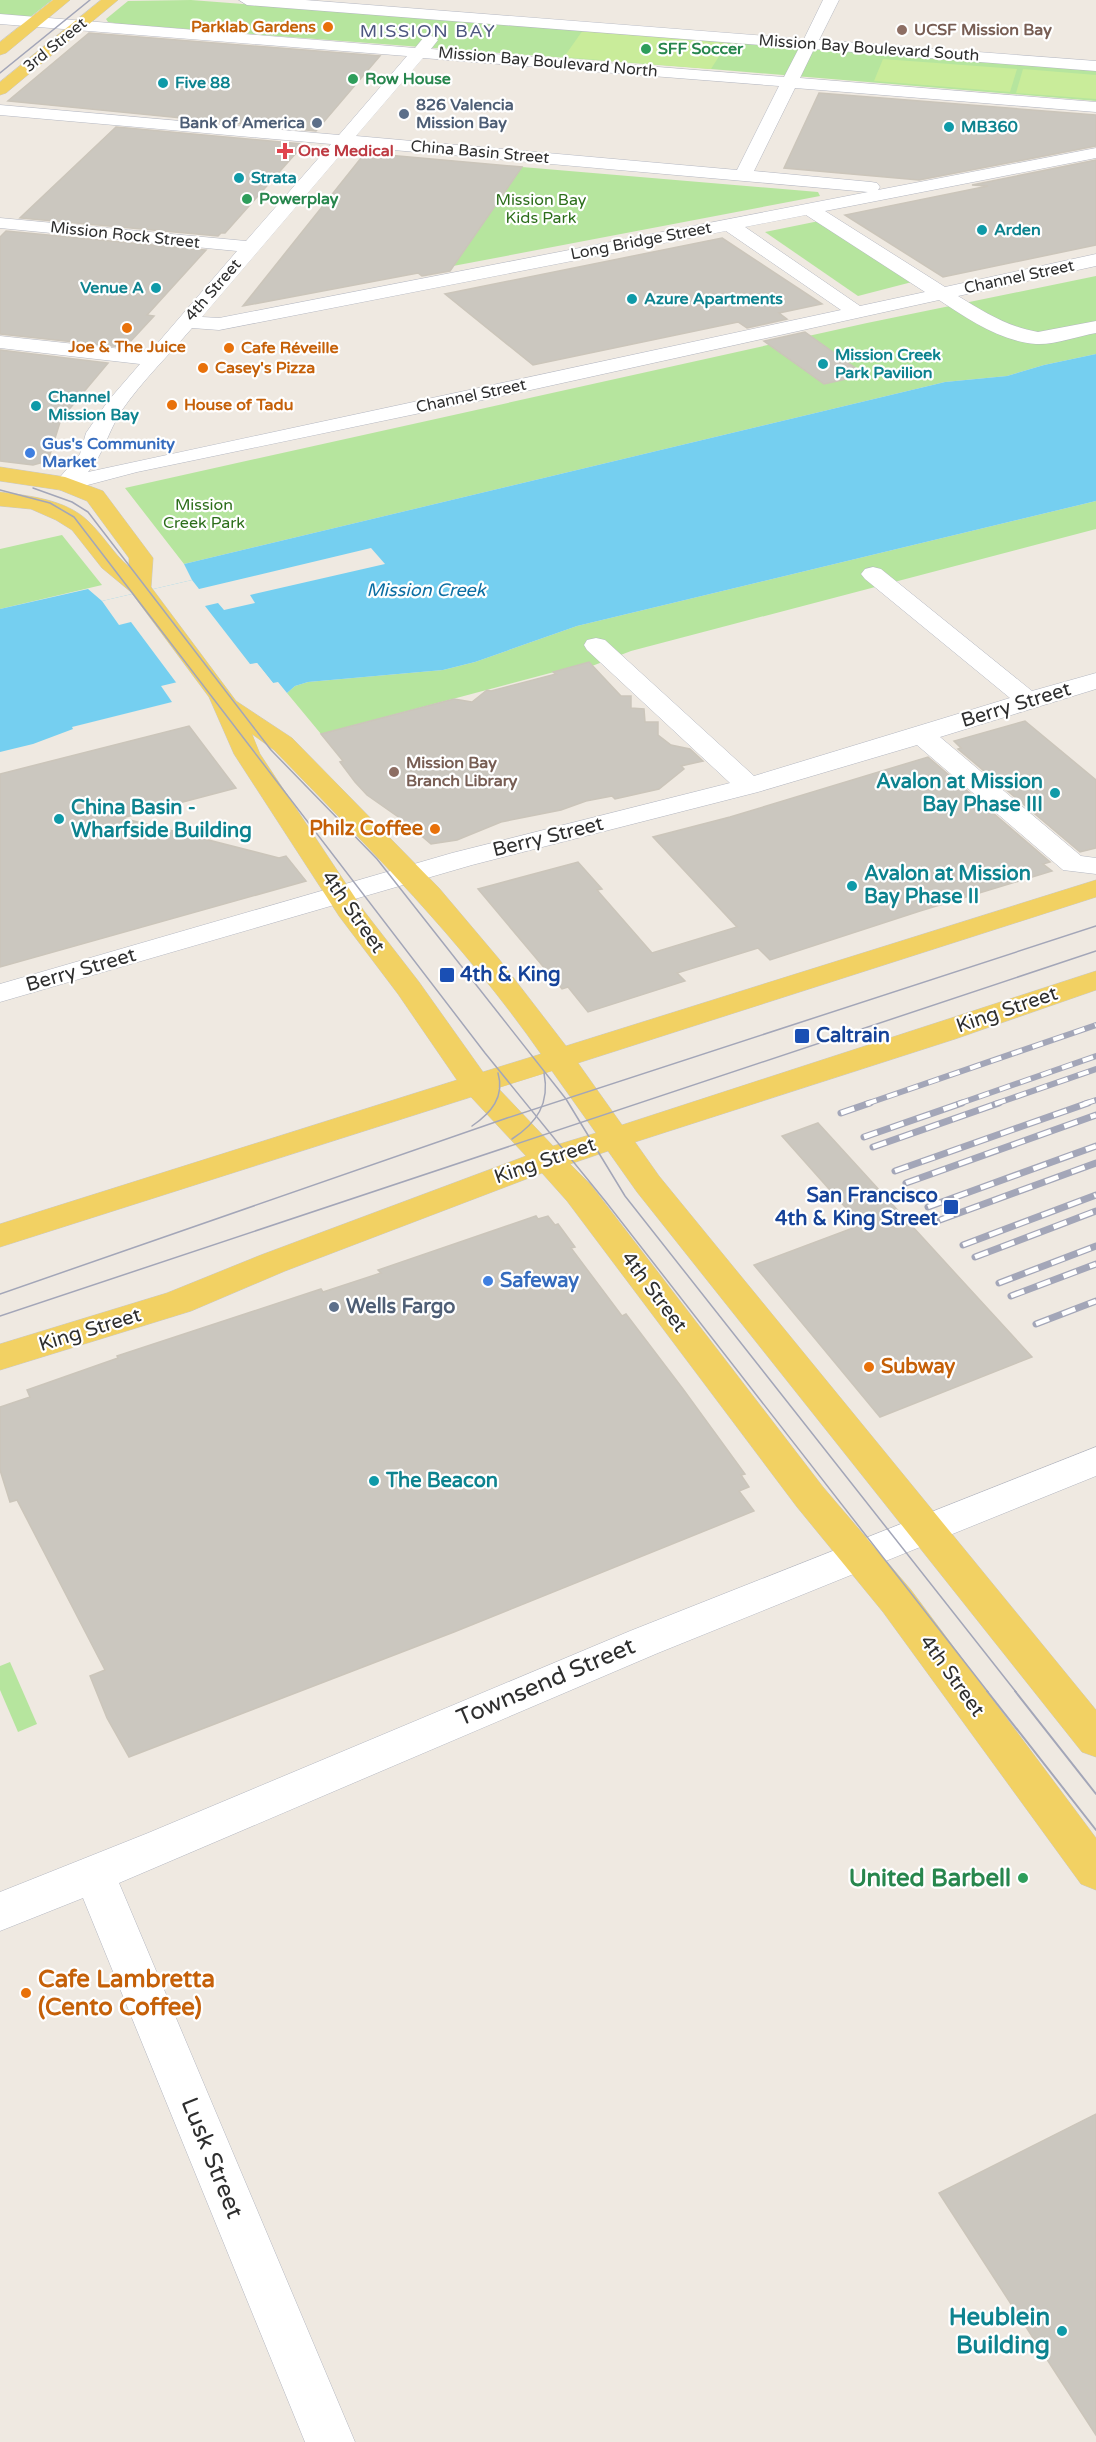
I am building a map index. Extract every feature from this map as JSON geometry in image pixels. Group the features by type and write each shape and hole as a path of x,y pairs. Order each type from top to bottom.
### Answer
{"main road":[{"name":"3rd Street","path":"0,50 62,0"},
{"name":"3rd Street","path":"0,90 110,0"},
{"name":"Channel Street","path":"0,474 65,484"},
{"path":"0,499 35,503 65,484 95,496 141,558 140,590"},
{"name":"4th Street","path":"35,503 64,515 80,525 110,563 140,590 224,700 247,754 353,916 409,988 476,1084 579,1193 810,1497 897,1601 1096,1871"},
{"name":"4th Street","path":"224,700 283,744 429,894 489,965 559,1057 656,1193 876,1469 929,1529 1096,1740"},
{"path":"0,1236 1096,888"},
{"name":"King Street","path":"0,1357 179,1302 284,1259 546,1160 944,1032 1096,980"}],"street":[{"name":"Mission Bay Boulevard South","path":"247,0 1096,66"},
{"name":"4th Street","path":"65,484 90,456 97,433 114,405 464,0"},
{"path":"743,175 831,0"},
{"name":"Mission Bay Boulevard North","path":"0,19 1096,106"},
{"name":"China Basin Street","path":"0,111 869,186 887,194"},
{"name":"Long Bridge Street","path":"186,321 219,324 1096,153"},
{"path":"809,209 942,294"},
{"name":"Mission Rock Street","path":"0,223 250,247"},
{"path":"728,224 858,313"},
{"name":"Channel Street","path":"65,484 137,466 858,313 1096,260"},
{"name":"Channel Street","path":"942,294 989,324 1026,336 1058,336 1096,327"},
{"path":"0,342 154,358"},
{"path":"873,574 1028,700"},
{"path":"596,645 748,786"},
{"name":"Berry Street","path":"0,993 341,896 462,859 748,786 1096,681"},
{"path":"921,735 1073,864 1096,866"},
{"name":"Townsend Street","path":"0,1912 644,1642 1096,1461"},
{"name":"Lusk Street","path":"94,1874 330,2442"}],"green space":[{"path":"0,0 52,0 29,18 0,16"},
{"path":"191,0 1096,70 1096,101 120,24 108,22 106,19 128,1"},
{"name":"SFF Soccer","path":"583,30 728,42 711,69 564,57"},
{"path":"883,59 1017,69 1010,92 874,81"},
{"path":"1023,69 1096,75 1096,99 1016,93"},
{"name":"Mission Bay Kids Park","path":"522,167 818,192 820,196 453,266"},
{"path":"819,221 912,282 858,296 765,232"},
{"name":"Mission Creek Park","path":"1096,276 1096,354 1007,376 945,382 184,564 125,488 867,323"},
{"path":"1096,501 1096,529 631,651 592,666 588,663 321,734 287,693 295,686 308,682 443,670 475,662 577,626"},
{"path":"62,535 102,585 0,609 0,549"},
{"path":"10,1662 37,1724 18,1732 0,1690 0,1666"}],"water":[{"name":"Mission Creek","path":"1096,354 1096,501 577,626 475,662 443,670 308,682 295,686 287,693 278,682 273,683 257,663 161,686 172,702 72,727 73,729 33,744 0,752 0,609 88,589 102,601 192,580 184,564 945,382 1007,376"}],"pier":[{"path":"371,548 385,564 250,595 255,603 224,610 218,603 205,606 250,664 257,663 273,683 270,683 256,666 178,685 131,622 119,625 102,601 192,580 199,589"}],"building":[{"path":"89,33 380,56 316,131 8,101"},
{"name":"MB360","path":"819,93 1096,115 1096,146 919,180 784,168"},
{"name":"Strata","path":"116,127 304,144 225,233 218,236 20,218"},
{"path":"365,153 522,167 450,271 422,276 418,273 243,306"},
{"name":"Arden","path":"1096,160 1096,245 943,277 845,215 988,186 972,185"},
{"path":"6,231 206,250 147,315 154,316 130,342 126,341 121,347 0,334 0,237"},
{"name":"Azure Apartments","path":"722,238 822,304 779,313 787,319 747,328 738,322 533,365 445,294"},
{"path":"805,332 865,375 824,384 764,341"},
{"name":"Channel Mission Bay","path":"0,350 108,363 61,419 48,461 33,465 0,461"},
{"path":"589,662 621,696 631,696 631,708 644,709 645,722 658,722 658,735 671,745 690,749 703,761 681,766 684,769 659,789 615,799 612,796 586,801 561,810 501,822 457,840 431,844 404,821 367,795 321,734 454,699 472,702 487,690 491,691 556,674 553,672"},
{"name":"Avalon at Mission Bay Phase III","path":"1025,721 1096,780 1096,848 1080,852 958,749 961,748 954,741"},
{"path":"189,726 236,788 122,818 279,858 286,856 306,881 0,967 0,774"},
{"name":"Avalon at Mission Bay Phase II","path":"928,757 1050,862 1043,864 1052,871 770,960 758,948 677,973 685,981 588,1012 568,987 562,989 478,889 578,862 602,889 597,890 652,953 737,927 653,837 730,817"},
{"name":"San Francisco 4th & King Street","path":"818,1123 1032,1357 880,1417 754,1265 861,1225 782,1136"},
{"name":"The Beacon","path":"536,1216 538,1219 548,1216 555,1225 558,1224 575,1247 571,1248 622,1316 626,1314 683,1389 745,1474 741,1475 749,1487 739,1491 754,1511 454,1632 129,1757 107,1718 90,1676 105,1670 17,1500 10,1502 0,1470 0,1407 30,1397 27,1390 118,1358 117,1356 321,1289 323,1292 381,1273 378,1270"},
{"name":"Heublein Building","path":"1096,2114 1096,2435 939,2193"}],"tram line":[{"path":"0,73 90,0"},
{"path":"33,488 72,502 88,512 271,750 377,859 566,1099"},
{"path":"0,490 50,503 74,517 485,1053 531,1110"},
{"path":"566,1099 1096,926"},
{"path":"580,1123 1096,951"},
{"path":"472,1126 495,1104 500,1090 498,1073"},
{"path":"542,1107 545,1094 544,1073"},
{"path":"542,1107 566,1099"},
{"path":"566,1099 580,1123"},
{"path":"531,1110 542,1107"},
{"path":"537,1116 542,1107"},
{"path":"0,1294 531,1110"},
{"path":"531,1110 537,1116"},
{"path":"512,1139 537,1116"},
{"path":"537,1116 550,1133"},
{"path":"550,1133 580,1123"},
{"path":"580,1123 625,1196 1016,1692"},
{"path":"0,1316 550,1133"},
{"path":"550,1133 988,1692"},
{"path":"987,1691 1096,1830"},
{"path":"1015,1691 1096,1794"}],"railway":[{"path":"866,1104 1096,1025"},
{"path":"958,1104 1096,1056"},
{"path":"995,1104 1096,1069"},
{"path":"1084,1104 1096,1100"},
{"path":"841,1113 870,1103"},
{"path":"864,1137 962,1103"},
{"path":"873,1147 999,1103"},
{"path":"895,1171 1088,1103"},
{"path":"906,1183 1096,1115"},
{"path":"928,1207 1096,1146"},
{"path":"940,1220 1096,1163"},
{"path":"963,1245 1096,1195"},
{"path":"975,1257 1096,1211"},
{"path":"999,1283 1096,1246"},
{"path":"1011,1296 1096,1264"},
{"path":"1036,1324 1096,1301"}],"place":[{"name":"Parklab Gardens","path":"328,27"},
{"name":"UCSF Mission Bay","path":"902,30"},
{"name":"SFF Soccer","path":"646,49"},
{"name":"Row House","path":"353,79"},
{"name":"Five 88","path":"163,83"},
{"name":"826 Valencia Mission Bay","path":"404,114"},
{"name":"Bank of America","path":"317,123"},
{"name":"MB360","path":"949,127"},
{"name":"One Medical","path":"285,151"},
{"name":"Strata","path":"239,178"},
{"name":"Powerplay","path":"247,199"},
{"name":"Arden","path":"982,230"},
{"name":"Venue A","path":"156,288"},
{"name":"Azure Apartments","path":"632,299"},
{"name":"Joe & The Juice","path":"127,328"},
{"name":"Cafe Réveille","path":"229,348"},
{"name":"Mission Creek Park Pavilion","path":"823,364"},
{"name":"Casey's Pizza","path":"203,368"},
{"name":"House of Tadu","path":"172,405"},
{"name":"Channel Mission Bay","path":"36,406"},
{"name":"Gus's Community Market","path":"30,453"},
{"name":"Mission Bay Branch Library","path":"394,772"},
{"name":"Avalon at Mission Bay Phase III","path":"1055,793"},
{"name":"China Basin - Wharfside Building","path":"59,819"},
{"name":"Philz Coffee","path":"435,829"},
{"name":"Avalon at Mission Bay Phase II","path":"852,886"},
{"name":"4th & King","path":"447,975"},
{"name":"Caltrain","path":"802,1036"},
{"name":"San Francisco 4th & King Street","path":"951,1207"},
{"name":"Safeway","path":"488,1281"},
{"name":"Wells Fargo","path":"334,1307"},
{"name":"Subway","path":"869,1367"},
{"name":"The Beacon","path":"374,1481"},
{"name":"United Barbell","path":"1023,1878"},
{"name":"Cafe Lambretta (Cento Coffee)","path":"26,1993"},
{"name":"Heublein Building","path":"1062,2331"}],"district":[{"name":"MISSION BAY","path":"428,31"}]}
